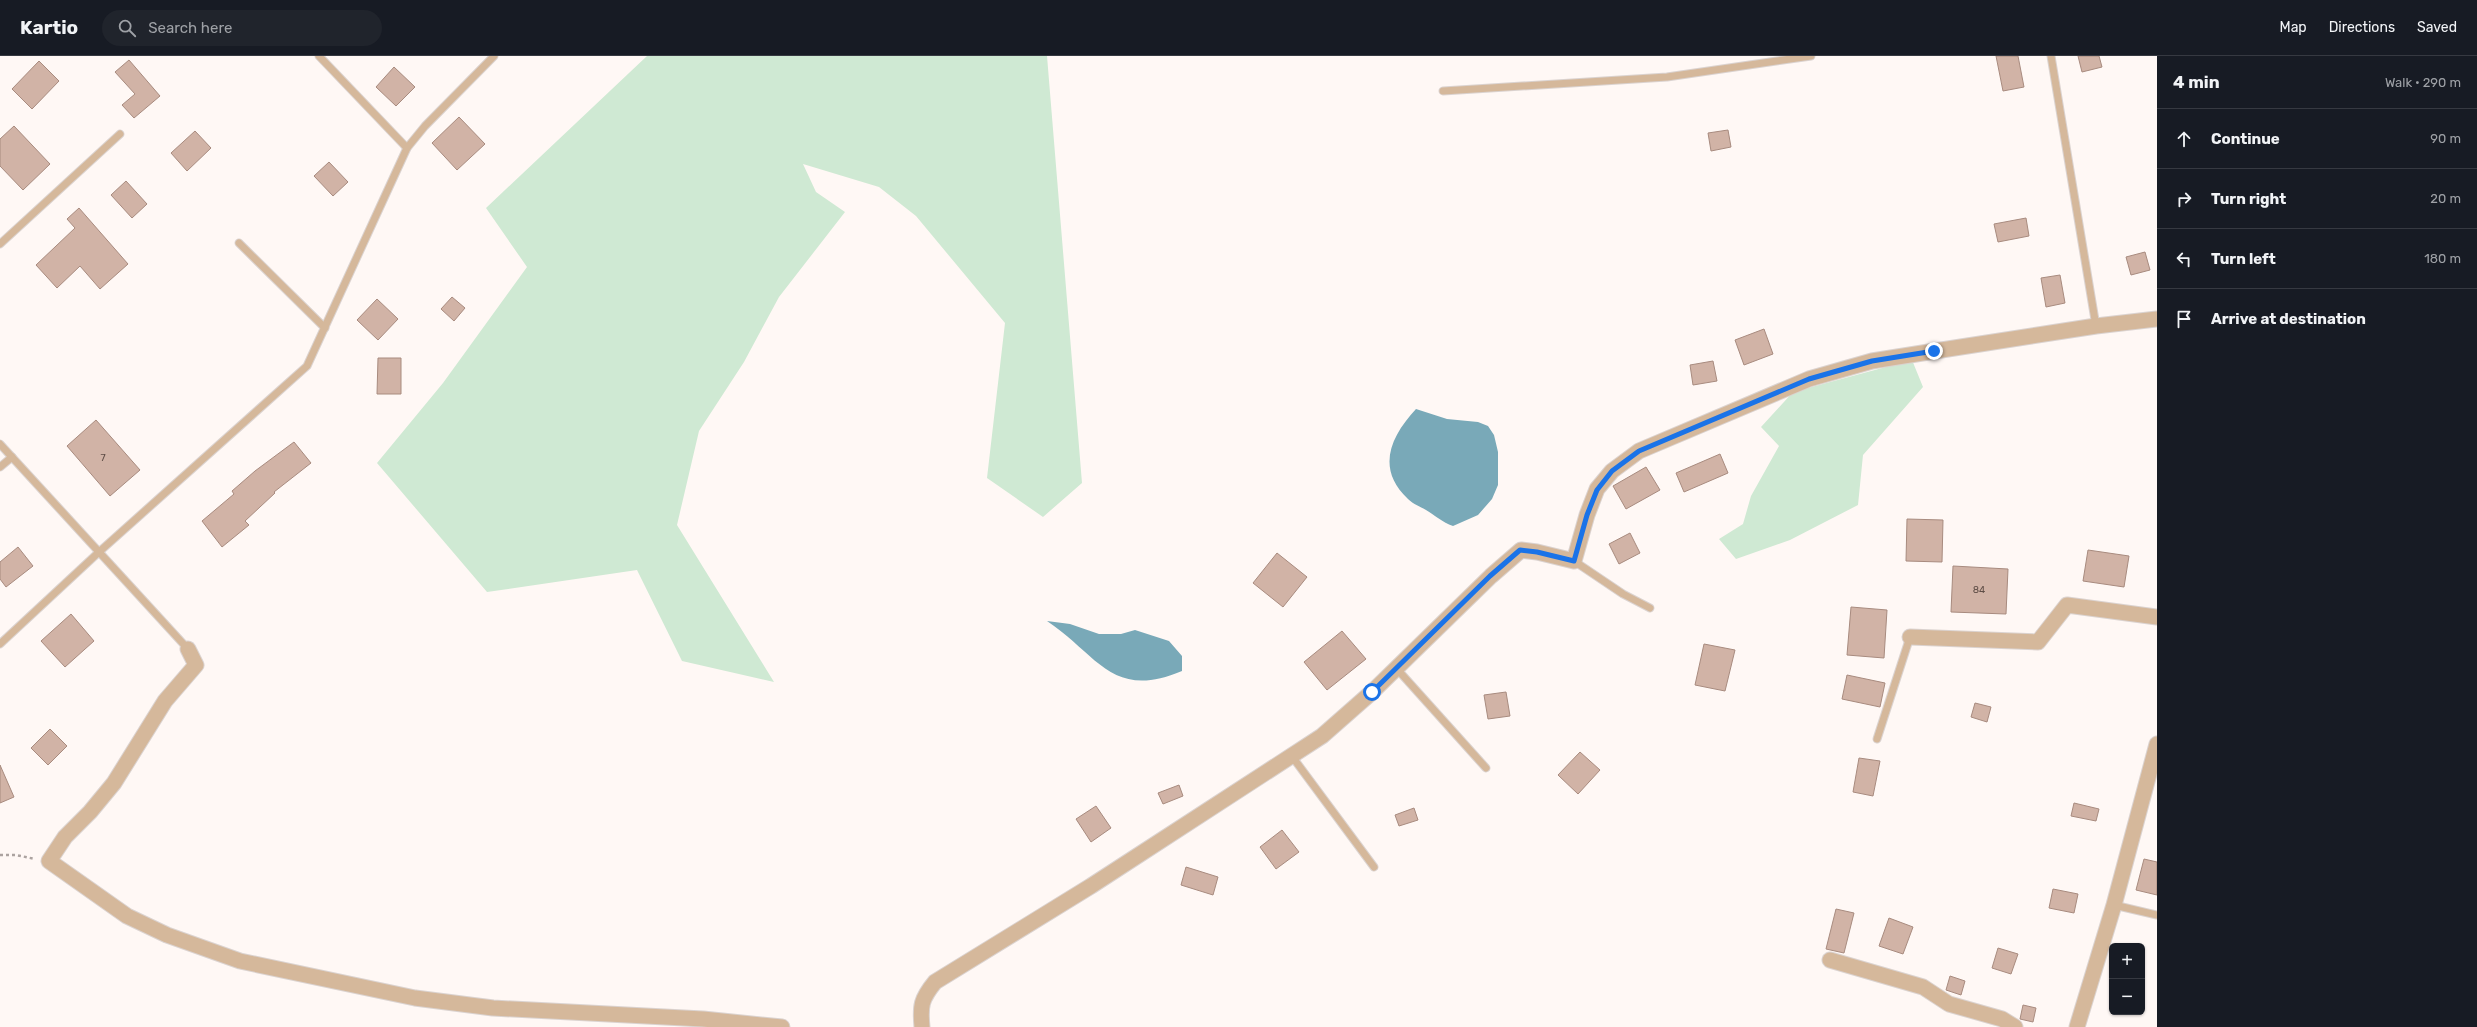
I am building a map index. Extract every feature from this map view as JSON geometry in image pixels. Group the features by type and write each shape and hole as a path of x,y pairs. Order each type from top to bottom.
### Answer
{"street":[{"path":"922,1027 921,1007 924,995 935,982 1091,886 1322,736 1397,669 1490,576 1520,550 1537,552 1574,561 1587,515 1597,490 1612,471 1639,451 1809,379 1872,361 2096,326 2157,319"},
{"path":"1910,637 2038,642 2067,605 2157,617"},
{"path":"188,649 196,665 165,701 114,782 90,812 65,838 49,861 126,916 167,934 240,960 415,998 493,1008 703,1019 782,1027"},
{"path":"2077,1027 2114,905 2157,744"},
{"path":"1830,960 1923,987 1949,1004 2002,1019 2015,1027"}],"lane":[{"path":"319,56 407,148"},
{"path":"0,644 99,552 307,366 407,148 425,126 494,56"},
{"path":"1443,91 1667,77 1811,56"},
{"path":"2051,56 2096,326"},
{"path":"0,244 120,134"},
{"path":"239,243 325,328"},
{"path":"0,444 188,649"},
{"path":"0,467 12,456"},
{"path":"1574,561 1623,594 1650,608"},
{"path":"1876,739 1910,637"},
{"path":"1397,669 1486,768"},
{"path":"1291,756 1374,866"},
{"path":"2114,905 2157,915"}],"path":[{"path":"0,855 16,855 49,861"}],"green space":[{"path":"647,56 1047,56 1082,483 1043,517 987,478 1005,323 916,216 879,187 803,164 816,192 845,212 779,297 744,362 699,431 677,525 774,682 682,661 637,570 487,592 377,463 443,383 527,267 486,208"},
{"path":"1912,360 1923,387 1863,455 1858,505 1790,540 1736,559 1719,539 1743,524 1751,496 1779,446 1761,427 1793,392"}],"water":[{"path":"1416,409 1447,419 1478,422 1488,426 1494,435 1498,452 1498,485 1492,499 1478,515 1453,526 1442,521 1412,502 1398,488 1392,476 1390,453 1399,431"},
{"path":"1047,621 1070,624 1099,634 1121,634 1135,630 1169,641 1182,656 1182,671 1158,679 1138,680 1122,677 1107,670"}],"building":[{"path":"1996,56 2018,56 2024,87 2003,91"},
{"path":"2078,56 2099,56 2102,67 2082,72"},
{"path":"129,60 160,96 134,118 122,105 135,94 115,72"},
{"path":"39,61 59,81 32,109 12,89"},
{"path":"394,67 415,87 396,106 376,87"},
{"path":"459,117 485,144 457,170 432,143"},
{"path":"14,126 50,164 23,190 0,166 0,139"},
{"path":"1728,130 1731,147 1711,151 1708,133"},
{"path":"195,131 211,148 187,171 171,153"},
{"path":"329,162 348,182 333,196 314,176"},
{"path":"126,181 147,204 132,218 111,195"},
{"path":"79,208 128,264 100,289 80,266 57,288 36,265 75,228 67,219"},
{"path":"2026,218 2029,236 1998,242 1994,224"},
{"path":"2145,252 2150,270 2131,275 2126,257"},
{"path":"2060,275 2065,303 2046,307 2041,278"},
{"path":"452,297 465,308 454,321 441,309"},
{"path":"377,299 398,319 378,340 357,320"},
{"path":"1764,329 1773,354 1744,365 1735,340"},
{"path":"378,358 401,358 401,394 377,394"},
{"path":"1713,361 1717,381 1693,385 1690,365"},
{"path":"96,420 140,470 110,496 67,446"},
{"path":"294,442 311,463 274,492 275,493 245,521 249,525 222,547 202,521 234,494 232,491 255,471"},
{"path":"1720,454 1728,473 1684,492 1676,473"},
{"path":"1646,467 1660,490 1626,509 1613,486"},
{"path":"1907,519 1943,520 1942,562 1906,561"},
{"path":"1630,533 1640,553 1619,564 1609,544"},
{"path":"18,547 33,566 6,587 0,579 0,562"},
{"path":"2088,550 2129,556 2124,587 2083,581"},
{"path":"1277,553 1307,577 1283,607 1253,583"},
{"path":"1953,566 2008,569 2006,614 1951,612"},
{"path":"1851,607 1887,610 1884,658 1847,655"},
{"path":"71,614 94,641 65,667 41,641"},
{"path":"1342,631 1366,659 1327,690 1304,662"},
{"path":"1704,644 1735,650 1725,691 1695,685"},
{"path":"1847,675 1885,683 1880,707 1842,699"},
{"path":"1506,692 1510,716 1488,719 1484,695"},
{"path":"1975,703 1991,707 1987,722 1971,717"},
{"path":"50,729 67,746 48,765 31,748"},
{"path":"1580,752 1600,770 1578,794 1558,775"},
{"path":"1859,758 1880,761 1873,796 1853,792"},
{"path":"0,765 14,797 0,803"},
{"path":"1179,785 1183,796 1163,804 1158,793"},
{"path":"2074,803 2099,809 2096,821 2071,816"},
{"path":"1096,806 1111,828 1091,842 1076,819"},
{"path":"1414,808 1418,820 1399,826 1395,815"},
{"path":"1282,830 1299,852 1276,869 1260,847"},
{"path":"2144,859 2157,862 2157,895 2136,890"},
{"path":"1186,867 1218,877 1213,895 1181,885"},
{"path":"2053,889 2078,894 2074,913 2049,908"},
{"path":"1836,909 1854,913 1844,953 1826,949"},
{"path":"1889,918 1913,927 1903,954 1879,946"},
{"path":"1998,948 2018,954 2011,974 1992,968"},
{"path":"1950,976 1965,981 1961,995 1946,990"},
{"path":"2023,1005 2036,1008 2033,1022 2020,1019"}],"route":[{"path":"1372,692 1490,576 1520,550 1537,552 1574,561 1587,515 1597,490 1612,471 1639,451 1809,379 1872,361 1934,351"}]}
